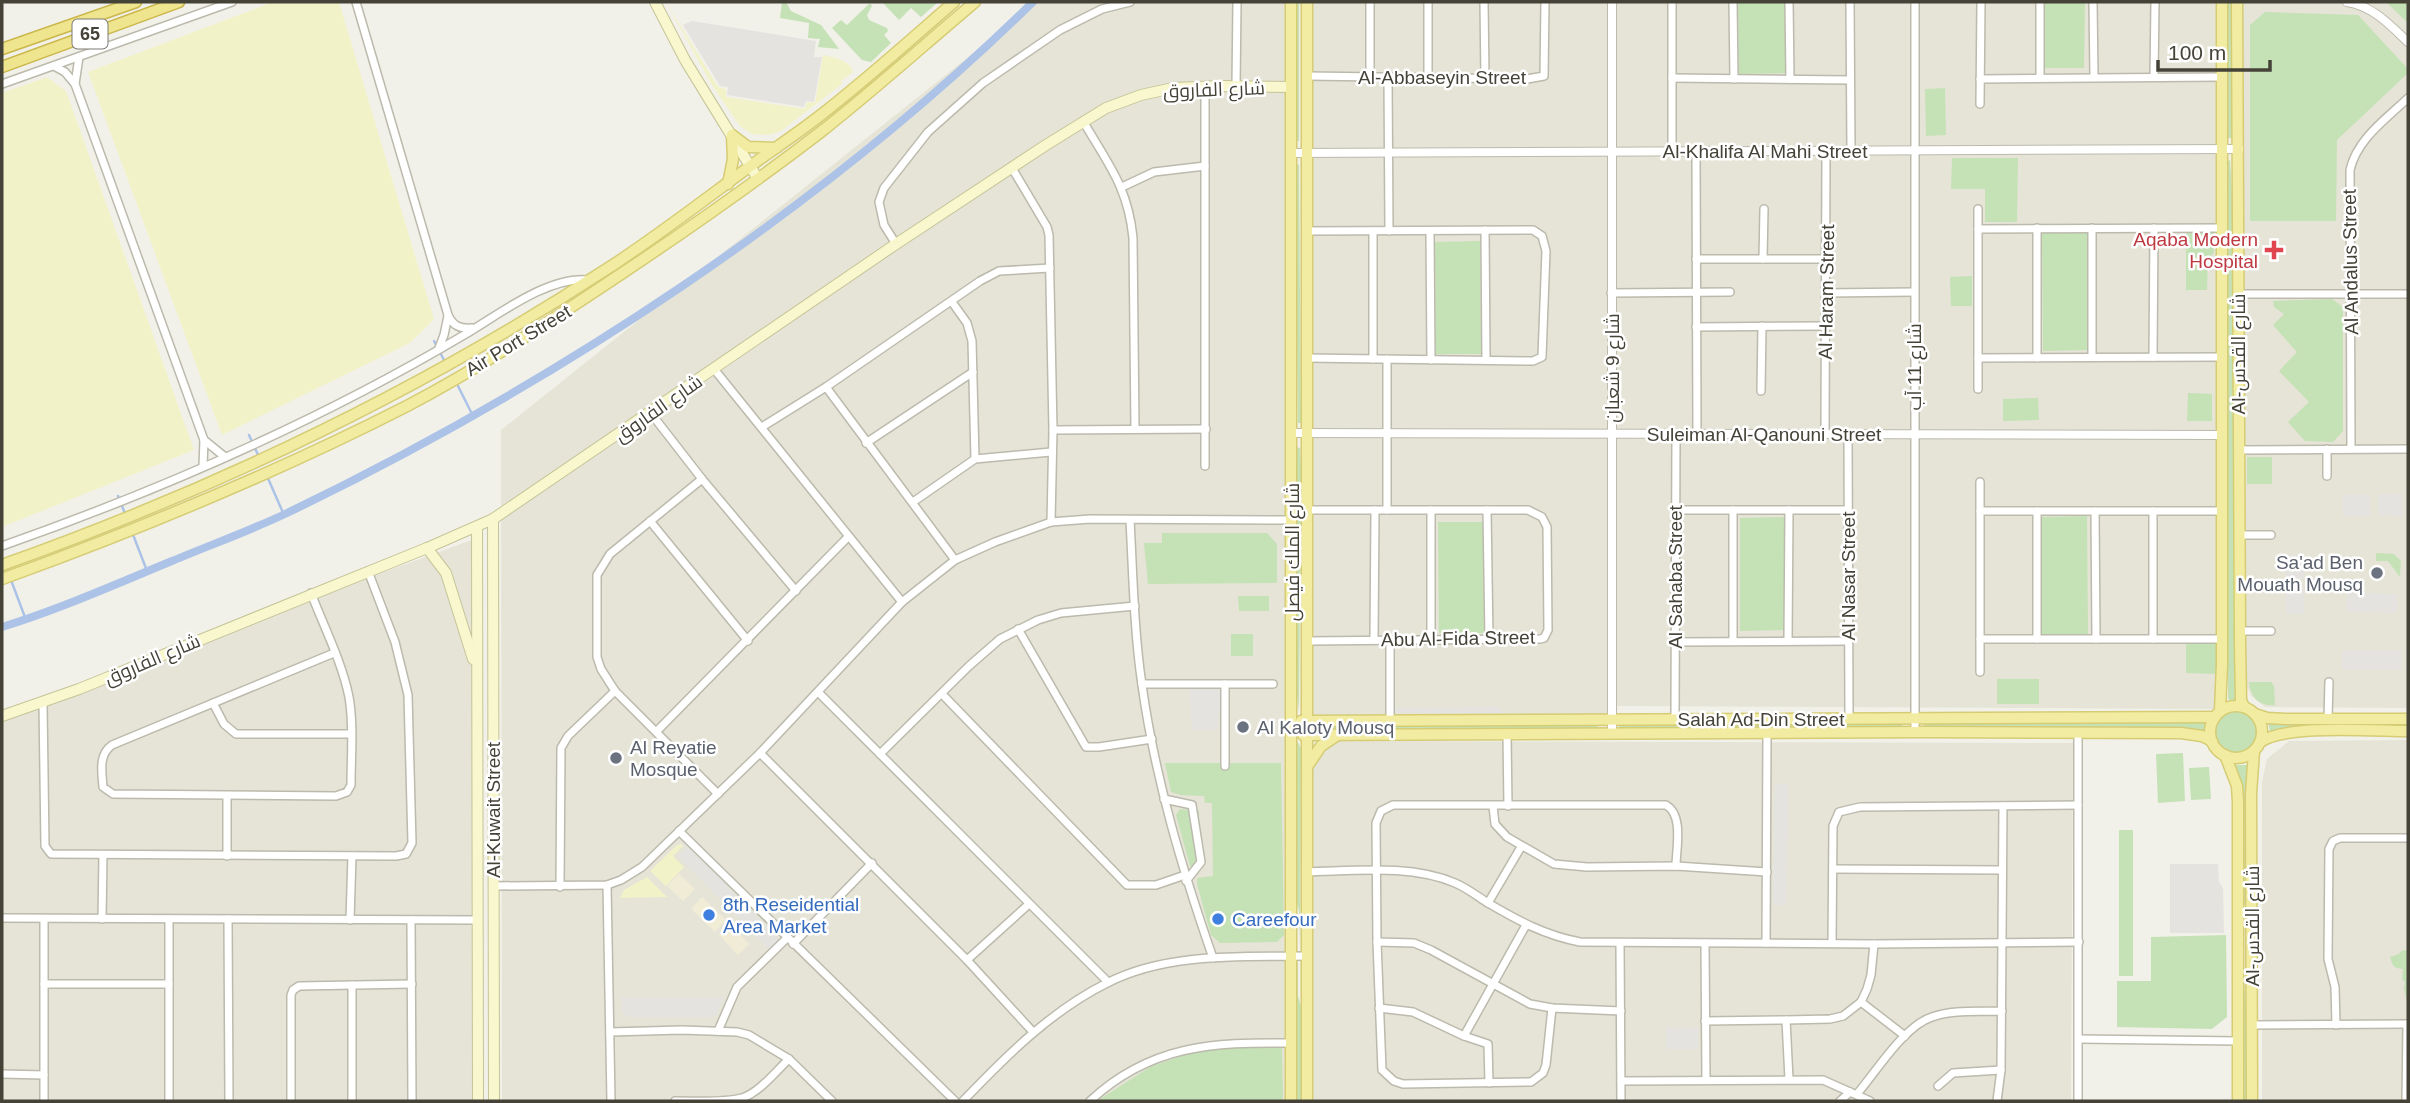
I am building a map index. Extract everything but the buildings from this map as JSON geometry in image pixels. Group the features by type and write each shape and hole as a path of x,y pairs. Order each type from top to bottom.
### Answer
{"highway":[{"name":"65","path":"2,48 136,2"},
{"name":"65","path":"2,67 179,2"}],"main road":[{"path":"655,2 685,60 758,179"},
{"name":"Air Port Street","path":"2,565 125,519 313,436 405,388 589,280 679,220 776,148 867,78 954,2"},
{"name":"Air Port Street","path":"2,579 183,509 275,469 409,404 502,351 667,244 758,179 865,96 975,2"},
{"name":"شارع الملك فيصل","path":"1291,2 1291,1101"},
{"name":"شارع الملك فيصل","path":"1307,2 1307,1101"},
{"name":"Al-شارع القدس","path":"2218,714 2222,639 2222,2"},
{"name":"Al-شارع القدس","path":"2237,2 2239,535 2241,700 2244,707"},
{"name":"شارع الفاروق","path":"2,716 43,703 428,548 493,519 897,244 1106,108 1141,95 1173,88 1291,87"},
{"path":"732,135 748,147 776,148"},
{"path":"728,184 733,159 732,135"},
{"name":"Al-Kuwait Street","path":"493,519 494,1101"},
{"name":"Al-Kuwait Street","path":"477,527 478,1101"},
{"path":"428,548 446,573 470,643 478,682"},
{"path":"2236,706 2267,718 2328,719 2404,725 2297,732 2268,737 2240,757 2225,755 2213,741 2211,729 2218,714 2236,706"},
{"name":"Salah Ad-Din Street","path":"1292,721 1915,719 2218,714"},
{"path":"2255,714 2262,727 2257,747"},
{"name":"Salah Ad-Din Street","path":"1292,735 2181,733 2202,736 2213,741"},
{"path":"1307,773 1314,754 1338,735"},
{"name":"Al-شارع القدس","path":"2252,1101 2252,771 2257,747"},
{"name":"Al-شارع القدس","path":"2225,755 2237,786 2238,802 2238,1101"},
{"path":"2238,938 2251,939"},
{"path":"2238,955 2251,955"},
{"path":"478,1073 494,1071"}],"street":[{"path":"2,84 232,2"},
{"path":"356,2 448,315 457,327 476,328"},
{"path":"897,244 884,225 879,202 884,188 928,132 983,83 1060,30 1102,9 1130,2"},
{"path":"1236,86 1237,2"},
{"path":"1370,2 1370,77"},
{"path":"1428,2 1428,78"},
{"path":"1484,2 1485,78"},
{"name":"Al-Abbaseyin Street","path":"1307,76 1527,79 1544,76 1545,2"},
{"name":"شارع 9 شعبان","path":"1612,2 1612,734"},
{"path":"1672,2 1672,152"},
{"path":"1733,2 1734,79"},
{"path":"1789,2 1790,79"},
{"path":"1850,2 1851,151"},
{"name":"شارع 11 آب","path":"1915,2 1915,732"},
{"path":"1980,104 1981,2"},
{"path":"2040,2 2040,78"},
{"path":"2093,2 2094,77"},
{"path":"2154,77 2155,2"},
{"path":"2347,2 2364,6 2379,15 2408,42"},
{"path":"75,84 79,57"},
{"path":"54,66 65,72 75,84 204,440 203,466"},
{"path":"1980,79 2222,76"},
{"path":"1388,77 1389,231"},
{"path":"1672,78 1850,80"},
{"path":"1205,87 1205,466"},
{"name":"Al Andalus Street","path":"2351,449 2351,163 2364,140 2408,98"},
{"path":"1083,121 1122,187 1131,215 1135,429"},
{"name":"Al-Khalifa Al Mahi Street","path":"1291,153 2238,149"},
{"name":"Al Haram Street","path":"1825,434 1826,151"},
{"path":"1696,152 1697,434"},
{"path":"1122,187 1154,172 1205,166"},
{"path":"1012,168 1046,227 1050,268 1053,430 1051,522"},
{"path":"1763,259 1764,209"},
{"path":"1978,209 1978,389"},
{"path":"2037,228 2037,358"},
{"path":"2092,228 2092,357"},
{"path":"2153,357 2154,228"},
{"path":"1978,229 2222,228"},
{"path":"1430,230 1431,360"},
{"path":"1485,230 1486,360"},
{"path":"1306,358 1533,361 1542,357 1546,251 1542,236 1533,230 1307,231"},
{"path":"1373,231 1373,359"},
{"path":"1696,259 1827,259"},
{"path":"762,427 826,387 980,281 999,271 1050,268"},
{"path":"2,546 113,505 225,457 437,351 511,306 555,285 574,279 589,280"},
{"path":"1611,293 1730,292"},
{"path":"1826,293 1914,292"},
{"path":"2238,294 2408,294"},
{"path":"952,302 967,323 972,341 975,459"},
{"path":"437,351 442,342 448,315"},
{"path":"1761,391 1762,326"},
{"path":"1696,327 1826,326"},
{"path":"1978,358 2222,357"},
{"path":"1387,359 1387,510"},
{"path":"714,369 902,602"},
{"path":"866,443 973,372"},
{"path":"826,387 955,560"},
{"path":"650,412 796,592"},
{"path":"306,418 313,436"},
{"path":"1053,430 1206,429"},
{"name":"Suleiman Al-Qanouni Street","path":"1292,433 2222,435"},
{"name":"Al Sahaba Street","path":"1675,719 1676,434"},
{"name":"Al Nasar Street","path":"1848,434 1849,719"},
{"path":"204,440 225,457"},
{"path":"2326,449 2326,476"},
{"path":"2239,450 2408,449"},
{"path":"913,502 975,459 1051,452"},
{"path":"702,479 610,554 597,575 597,657 615,691 718,794"},
{"path":"1980,482 1980,672"},
{"name":"Abu Al-Fida Street","path":"1307,510 1528,510 1542,517 1547,527 1546,635 1540,639 1307,641"},
{"path":"1374,510 1374,640"},
{"path":"1431,510 1431,640"},
{"path":"1487,510 1489,639"},
{"path":"1676,510 1848,510"},
{"path":"1733,510 1733,641"},
{"path":"1788,641 1789,510"},
{"path":"1980,511 2222,511"},
{"path":"2037,511 2037,639"},
{"path":"2095,511 2096,639"},
{"path":"2153,511 2153,639"},
{"path":"494,886 607,886 642,867 760,753 902,602 955,560 1051,522 1090,519 1292,520"},
{"path":"1130,520 1142,684 1152,739 1164,799 1186,878 1213,958"},
{"path":"649,521 748,640"},
{"path":"2239,535 2271,535"},
{"path":"657,731 848,537"},
{"path":"43,703 46,850 55,855 401,855 408,852 412,843 408,695 396,642 368,571"},
{"path":"312,593 334,653 348,696 351,785 344,794 113,794 103,787 103,757 107,748 334,653"},
{"path":"880,754 985,650 1018,629 1061,613 1135,606"},
{"path":"1018,629 1086,747 1152,739"},
{"path":"2240,631 2271,631"},
{"path":"1980,639 2222,639"},
{"path":"1390,640 1390,721"},
{"path":"1675,642 1849,641"},
{"path":"2328,719 2329,682"},
{"path":"1142,684 1273,684"},
{"path":"1225,684 1225,766"},
{"path":"560,887 561,748 568,736 615,691"},
{"path":"819,692 1108,982"},
{"path":"942,694 1128,885 1156,885 1186,878 1201,862 1192,805 1164,799"},
{"path":"214,704 223,724 236,734 351,734"},
{"path":"1766,943 1767,733"},
{"path":"2078,733 2078,1101"},
{"path":"1507,734 1507,806"},
{"path":"760,753 967,960 1033,1032"},
{"path":"227,796 227,856"},
{"path":"1552,1007 1546,1065 1543,1073 1531,1082 1403,1083 1394,1081 1382,1070 1376,823 1385,807 1666,805 1672,808 1676,820 1676,866"},
{"path":"1832,943 1833,826 1839,812 1860,807 2078,805"},
{"path":"1493,806 1498,828 1521,847 1545,860 1563,865 1676,866 1767,872"},
{"path":"1997,1101 2001,1070 2003,806"},
{"path":"678,831 955,1101"},
{"path":"2336,1025 2335,986 2328,959 2329,849 2333,841 2340,838 2408,838"},
{"path":"1488,903 1521,847"},
{"path":"102,919 103,855"},
{"path":"350,920 352,856"},
{"path":"718,1031 729,999 737,987 872,863"},
{"path":"1833,869 2001,870"},
{"path":"1307,872 1377,871 1432,876 1455,883 1526,925 1553,937 1580,942 2079,942"},
{"path":"607,886 611,1101"},
{"path":"967,960 1029,904"},
{"path":"2,918 478,920"},
{"path":"44,919 44,1101"},
{"path":"169,919 169,1101"},
{"path":"228,919 229,1101"},
{"path":"411,920 412,1101"},
{"path":"1464,1036 1526,925"},
{"path":"1377,942 1414,943 1530,1004 1621,1011"},
{"path":"1705,943 1706,1080"},
{"path":"1620,944 1621,1101"},
{"path":"1705,1021 1843,1016 1861,1002 1871,975 1874,944"},
{"path":"963,1101 1033,1032 1108,982 1152,968 1213,958 1307,956"},
{"path":"44,984 169,984"},
{"path":"291,1101 292,992 299,986 412,984"},
{"path":"352,985 352,1101"},
{"path":"1861,1002 1905,1036"},
{"path":"1379,1008 1413,1012 1488,1044 1489,1083"},
{"path":"1840,1101 1853,1093 1922,1021 1950,1013 2002,1011"},
{"path":"1787,1020 1789,1079"},
{"path":"2252,1025 2407,1024 2406,1101"},
{"path":"610,1032 718,1031 750,1035 789,1059 832,1101"},
{"path":"2079,1039 2238,1041"},
{"path":"1090,1101 1139,1067 1181,1051 1234,1042 1290,1043"},
{"path":"675,1101 741,1099 789,1059"},
{"path":"1938,1086 1953,1073 2001,1070"},
{"path":"2,1074 44,1074"},
{"path":"1621,1081 1823,1080 1870,1101"}],"shaded area":[{"path":"782,2 786,2 791,11 821,25 839,49 818,47 820,39 808,38 809,23 780,18"},
{"path":"938,2 921,17 911,8 899,20 883,3"},
{"path":"1037,2 1286,2 1287,1101 502,1101 501,430"},
{"path":"1296,2 1299,2 1299,141 1297,141"},
{"path":"1312,2 2221,2 2217,703 2213,709 1614,706 1613,719 1308,720"},
{"path":"1738,2 1786,2 1787,73 1739,74"},
{"path":"2044,2 2085,2 2084,68 2044,68"},
{"path":"2227,2 2234,2 2235,138 2228,138"},
{"path":"2242,2 2408,2 2408,708 2265,707 2251,696 2245,680"},
{"path":"2386,2 2408,2 2408,23"},
{"path":"870,3 872,6 867,15 869,20 887,28 888,31 884,35 891,43 871,62 862,60 832,28 841,20 847,25"},
{"path":"2265,12 2358,15 2408,69 2408,73 2337,140 2336,221 2250,221 2250,25"},
{"path":"692,21 816,41 814,57 822,57 814,102 806,101 804,107 727,95 728,87 720,86 683,25"},
{"path":"1945,88 1946,135 1926,136 1925,89"},
{"path":"1952,158 2018,158 2017,222 1985,222 1985,189 1951,189"},
{"path":"2230,160 2233,209 2237,699 2233,701 2228,699 2227,162"},
{"path":"1297,164 1299,165 1301,423 1298,423"},
{"path":"2186,232 2214,232 2214,252 2208,261 2207,290 2186,290"},
{"path":"2042,233 2087,233 2089,350 2043,351"},
{"path":"1480,241 1481,354 1436,354 1435,242"},
{"path":"1972,276 1972,306 1951,306 1950,277"},
{"path":"2332,299 2343,307 2343,431 2333,442 2305,441 2288,422 2309,402 2279,371 2297,352 2273,325 2284,314 2274,307 2273,301"},
{"path":"2188,393 2212,394 2212,421 2187,421"},
{"path":"2038,398 2039,420 2003,421 2003,399"},
{"path":"1296,447 1300,448 1301,469 1299,711 1297,695"},
{"path":"2247,457 2272,457 2272,484 2247,484"},
{"path":"2378,494 2402,494 2402,516 2378,515"},
{"path":"2343,495 2370,495 2370,516 2343,516"},
{"path":"2087,516 2088,636 2042,636 2041,517"},
{"path":"1785,517 1785,630 1740,631 1740,518"},
{"path":"1438,522 1483,522 1484,633 1439,633"},
{"path":"1162,533 1267,533 1277,544 1277,583 1148,584 1144,543 1162,543"},
{"path":"477,538 478,1101 2,1101 2,712"},
{"path":"2376,553 2394,554 2401,561 2400,577 2388,561 2376,561"},
{"path":"2286,555 2304,555 2304,579 2286,579"},
{"path":"2286,589 2304,589 2304,614 2286,614"},
{"path":"2347,593 2397,594 2397,613 2347,612"},
{"path":"1238,596 1269,596 1269,611 1239,611"},
{"path":"1231,634 1253,634 1253,656 1231,656"},
{"path":"2186,644 2217,644 2218,674 2186,673"},
{"path":"2342,651 2401,651 2401,669 2342,669"},
{"path":"1997,679 2039,679 2039,704 1997,704"},
{"path":"2249,682 2271,682 2274,686 2275,705 2256,700"},
{"path":"1189,688 1222,689 1217,730 1192,730"},
{"path":"1500,707 1502,713 1389,713 1392,708"},
{"path":"2236,710 2252,716 2258,732 2252,748 2236,754 2220,748 2214,732 2220,716"},
{"path":"1903,722 1902,727 1619,731 1619,723"},
{"path":"2268,722 2389,723 2358,724 2353,728 2270,731"},
{"path":"1924,723 2205,723 2205,731 1924,727"},
{"path":"1314,724 1600,725 1596,728 1314,727"},
{"path":"2408,740 2408,1101 2262,1101 2262,782 2267,759 2289,741"},
{"path":"1297,741 1301,748 1300,945 1299,911 1295,895"},
{"path":"1332,741 2073,743 2071,1101 1312,1101 1312,764"},
{"path":"2183,753 2185,801 2158,803 2156,754"},
{"path":"1165,763 1281,763 1284,935 1277,942 1220,943 1211,935 1197,878 1213,876 1212,803 1205,803 1204,796 1171,792"},
{"path":"2235,765 2248,765 2247,937 2245,905 2242,902"},
{"path":"2209,767 2211,799 2191,800 2189,768"},
{"path":"1775,784 1788,784 1787,905 1773,905"},
{"path":"1180,809 1199,811 1200,863 1196,866 1190,866 1176,815"},
{"path":"2119,830 2133,830 2133,976 2119,976"},
{"path":"688,846 779,939 769,949 678,856"},
{"path":"2170,864 2218,864 2219,882 2223,888 2224,933 2170,933"},
{"name":"8th Reseidential Area Market","path":"679,874 695,889 683,901 667,886"},
{"name":"8th Reseidential Area Market","path":"702,897 726,920 715,932 691,909"},
{"name":"8th Reseidential Area Market","path":"730,924 749,944 738,955 719,935"},
{"path":"2226,935 2227,1017 2212,1029 2117,1027 2117,981 2151,981 2151,937"},
{"path":"2408,950 2408,1008 2405,982 2402,979 2403,969 2394,966 2390,957"},
{"path":"2243,956 2248,1006 2248,1101 2242,1101"},
{"path":"1298,962 1301,1101 1296,1101 1295,963"},
{"path":"622,997 724,997 715,1017 628,1017 622,1012"},
{"path":"1666,1027 1698,1028 1698,1049 1666,1049"},
{"path":"1229,1048 1282,1048 1283,1101 1097,1101 1150,1067 1190,1053"}],"sand":[{"path":"273,2 339,2 434,319 410,343 222,435 88,72"},
{"path":"666,2 718,87 726,89 726,97 805,109 807,102 815,103 823,55 845,62 853,72 841,81 842,84 781,131 769,135 752,134 740,126 712,85"},
{"path":"47,77 66,91 194,450 2,527 2,93"},
{"path":"681,844 683,846 673,856 684,867 666,886 650,871"},
{"path":"647,877 667,897 620,898 624,890"}],"waterway":[{"path":"2,627 88,596 285,514 485,409 584,350 680,288 864,152 951,78 1033,2"},
{"path":"434,341 445,362"},
{"path":"457,384 473,416"},
{"path":"249,435 259,457"},
{"path":"267,476 284,515"},
{"path":"118,496 126,516"},
{"path":"132,532 147,571"},
{"path":"11,580 26,620"}],"place":[{"name":"Aqaba Modern Hospital","path":"2274,250"},
{"name":"Sa'ad Ben Mouath Mousq","path":"2377,573"},
{"name":"Al Kaloty Mousq","path":"1243,727"},
{"name":"Al Reyatie Mosque","path":"616,758"},
{"name":"8th Reseidential Area Market","path":"709,915"},
{"name":"Careefour","path":"1218,919"}]}
